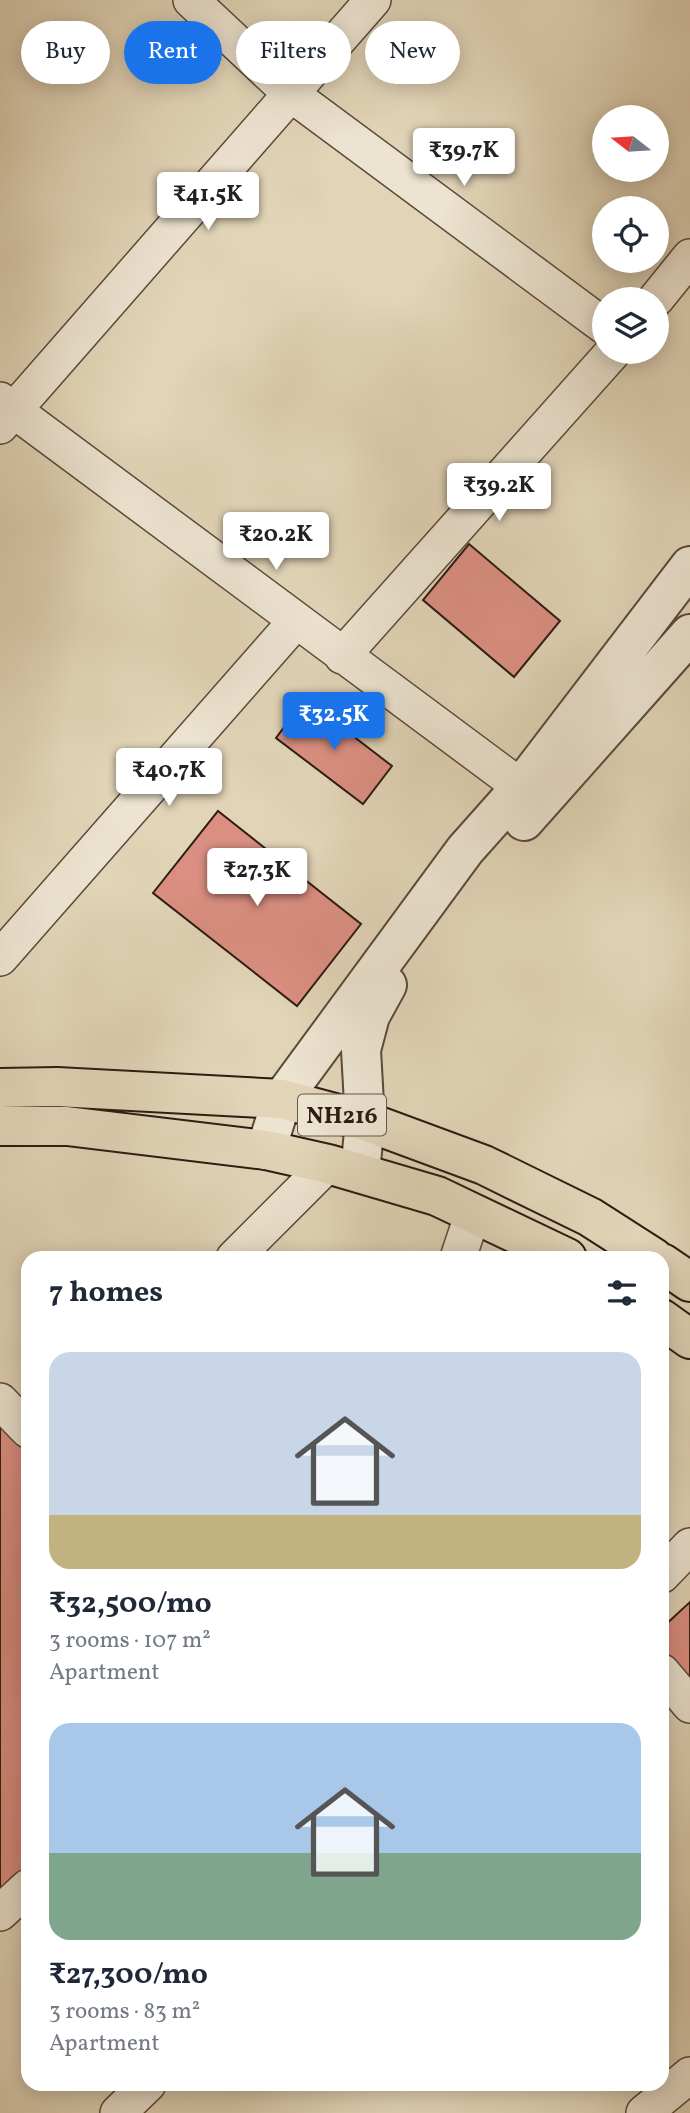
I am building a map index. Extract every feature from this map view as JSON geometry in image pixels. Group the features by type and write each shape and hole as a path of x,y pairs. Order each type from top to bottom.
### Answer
{"highway":[{"name":"NH216","path":"0,1088 57,1087 282,1099 365,1121 484,1165 590,1217 643,1251"},
{"name":"NH216","path":"0,1126 67,1126 266,1150 438,1196 552,1251"},
{"path":"669,1268 690,1282"},
{"path":"669,1324 690,1339"}],"street":[{"path":"191,0 291,94 592,317"},
{"path":"373,0 5,412 521,787"},
{"path":"666,287 690,257"},
{"path":"342,656 602,364"},
{"path":"266,1150 282,1099 465,850 521,787 690,566"},
{"path":"0,958 296,621"},
{"path":"243,1251 344,1169 365,1121 361,1049 370,1016 393,974 690,634"},
{"path":"460,1251 473,1213"},
{"path":"0,1401 21,1423"},
{"path":"669,1568 690,1546"},
{"path":"669,1680 690,1705"},
{"path":"0,1913 21,1894"},
{"path":"669,2087 690,2075"},
{"path":"118,2113 141,2091"},
{"path":"643,2101 661,2091"}],"building":[{"path":"469,544 560,621 514,677 423,600"},
{"path":"305,699 392,766 363,804 276,738"},
{"path":"218,811 361,924 297,1006 153,893"},
{"path":"0,1401 21,1423 21,1894 0,1913"},
{"path":"690,1602 690,1683 669,1659 669,1622"}]}
